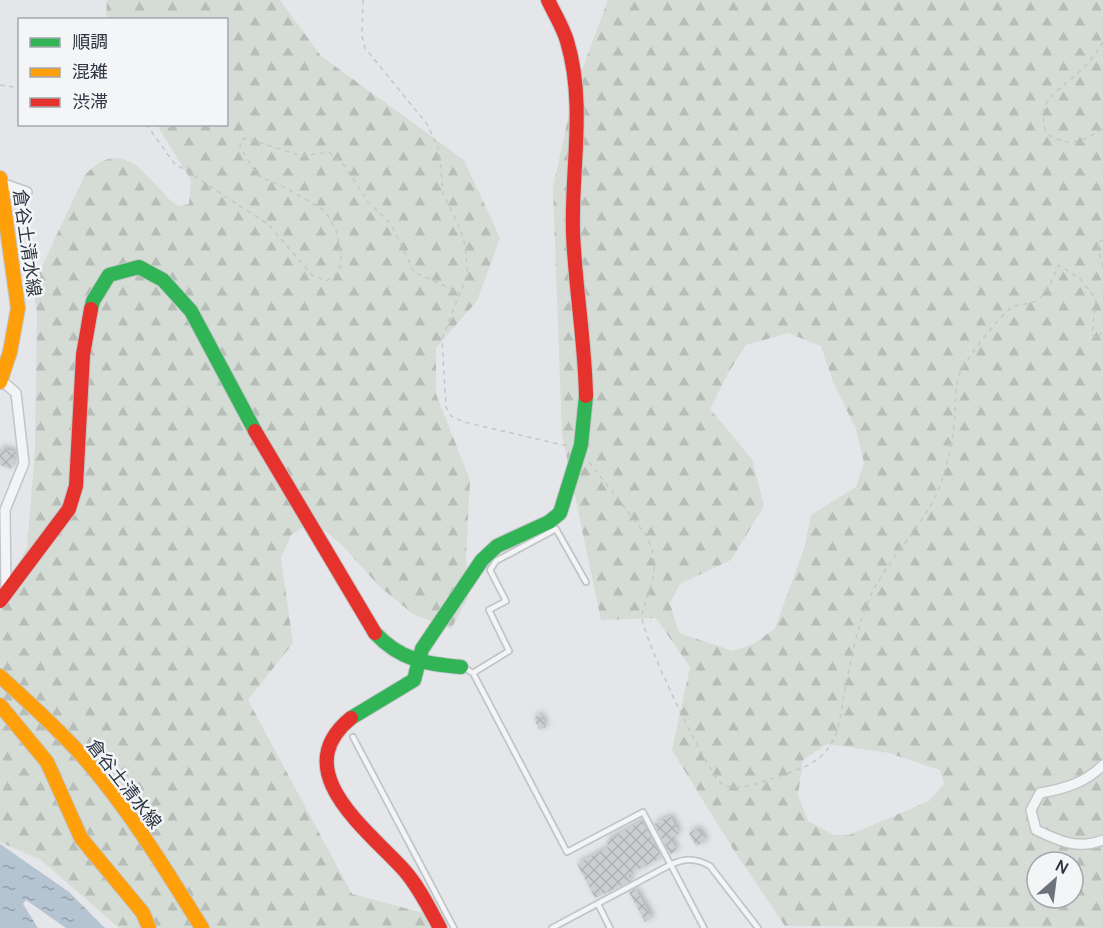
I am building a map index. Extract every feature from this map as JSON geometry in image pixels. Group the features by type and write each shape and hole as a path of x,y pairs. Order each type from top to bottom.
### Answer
{"street":[{"path":"440,928 423,894 348,811 326,771 327,754 335,735 344,724 414,681 422,650 482,560 497,546 549,522 560,513 579,449 586,413 585,371 573,232 577,96 567,40 548,0"},
{"path":"0,181 27,192"},
{"name":"倉谷土清水線","path":"0,181 7,270 18,308 5,348 0,381"},
{"path":"3,596 69,509 76,486 83,355 93,302 109,275 140,267 163,280 191,312 249,421 370,627 398,655 418,663 467,670"},
{"path":"0,381 16,393 24,463 5,510 3,596"},
{"name":"倉谷土清水線","path":"0,676 64,737 111,795 146,841 202,928"},
{"path":"0,705 47,762 81,838 143,913 149,928"},
{"path":"1103,765 1092,776 1067,788 1040,794 1031,810 1036,831 1068,845 1093,844 1103,840"}],"lane":[{"path":"586,582 556,529 496,561 490,570 506,601 489,610 509,651 467,670 567,852 643,812 704,928"},
{"path":"353,737 454,928"},
{"path":"552,928 670,864 681,860 699,860 710,866 758,928"},
{"path":"598,904 610,928"}],"path":[{"path":"363,0 362,36 365,48 427,124 439,150 443,193 461,231 466,248 467,275 442,339 446,407 452,416 464,422 579,449 646,536 656,560 655,575 642,617 663,674 691,731 719,782 734,789 796,770 819,758 832,741 839,726 852,654 869,598 888,563 919,524 941,482 954,427 959,375 969,357 990,330 1013,307 1033,303 1043,296 1059,265 1080,279 1096,299 1092,335 1098,338 1103,330"},
{"path":"1103,42 1079,73 1057,89 1044,106 1043,120 1046,133 1060,142 1072,143 1103,128"},
{"path":"0,85 18,88"},
{"path":"147,126 174,163 269,225 312,275 326,281 336,274 342,263 337,232 325,211 288,189 257,175 240,147 241,140 246,138 302,156 329,152 344,165 368,202 391,224 414,272 461,294"},
{"path":"1103,240 1097,243 1103,268"}],"green space":[{"path":"107,0 280,0 321,56 464,160 500,238 477,301 436,348 436,394 470,480 466,557 468,598 451,629 413,614 379,586 343,546 313,521 291,535 281,558 293,643 248,700 352,894 427,914 432,928 119,928 41,860 0,842 0,597 27,547 35,450 37,313 33,285 85,175 98,164 110,159 122,159 132,163 171,201 179,206 189,204 191,180 158,126 228,126 228,18 106,18"},
{"path":"608,0 1103,0 1103,928 785,926 733,849 672,750 690,667 656,618 601,620 562,434 553,188 573,95","holes":["788,333 821,346 833,382 856,429 864,463 856,487 811,515 804,549 775,628 755,643 733,651 679,633 670,603 680,584 731,560 764,506 752,459 710,409 728,373 746,345","827,744 889,753 940,770 944,784 929,801 849,835 834,835 808,821 798,795 803,760"]}],"water":[{"path":"0,844 69,892 105,928 66,928 26,900 23,904 38,928 0,928"}],"building":[{"path":"0,448 16,452 11,469 0,465"},
{"path":"540,714 546,727 539,730 534,718"},
{"path":"670,816 679,833 670,838 677,851 670,854 654,824"},
{"path":"642,821 662,857 628,875 631,881 595,898 577,864 609,847 606,841"},
{"path":"698,828 706,841 696,846 689,833"},
{"path":"635,889 652,918 645,922 629,892"}],"traffic: fast":[{"path":"91,309 93,301 109,275 139,267 163,280 191,311 255,431"},
{"path":"351,718 414,680 422,649 482,560 497,546 549,522 560,513 581,445 586,396"},
{"path":"375,633 394,649 414,659 461,667"}],"traffic: slow":[{"path":"0,178 18,308 10,352 0,382"},
{"path":"0,676 44,716 85,759 147,841 202,928"},
{"path":"0,705 47,762 81,838 143,913 149,928"}],"traffic: jam":[{"path":"548,0 567,41 576,89 573,232 586,396"},
{"path":"0,601 69,509 76,486 83,355 91,309"},
{"path":"255,431 375,633"},
{"path":"351,718 333,738 327,758 330,779 340,799 354,818 404,870 424,898 440,928"}]}
